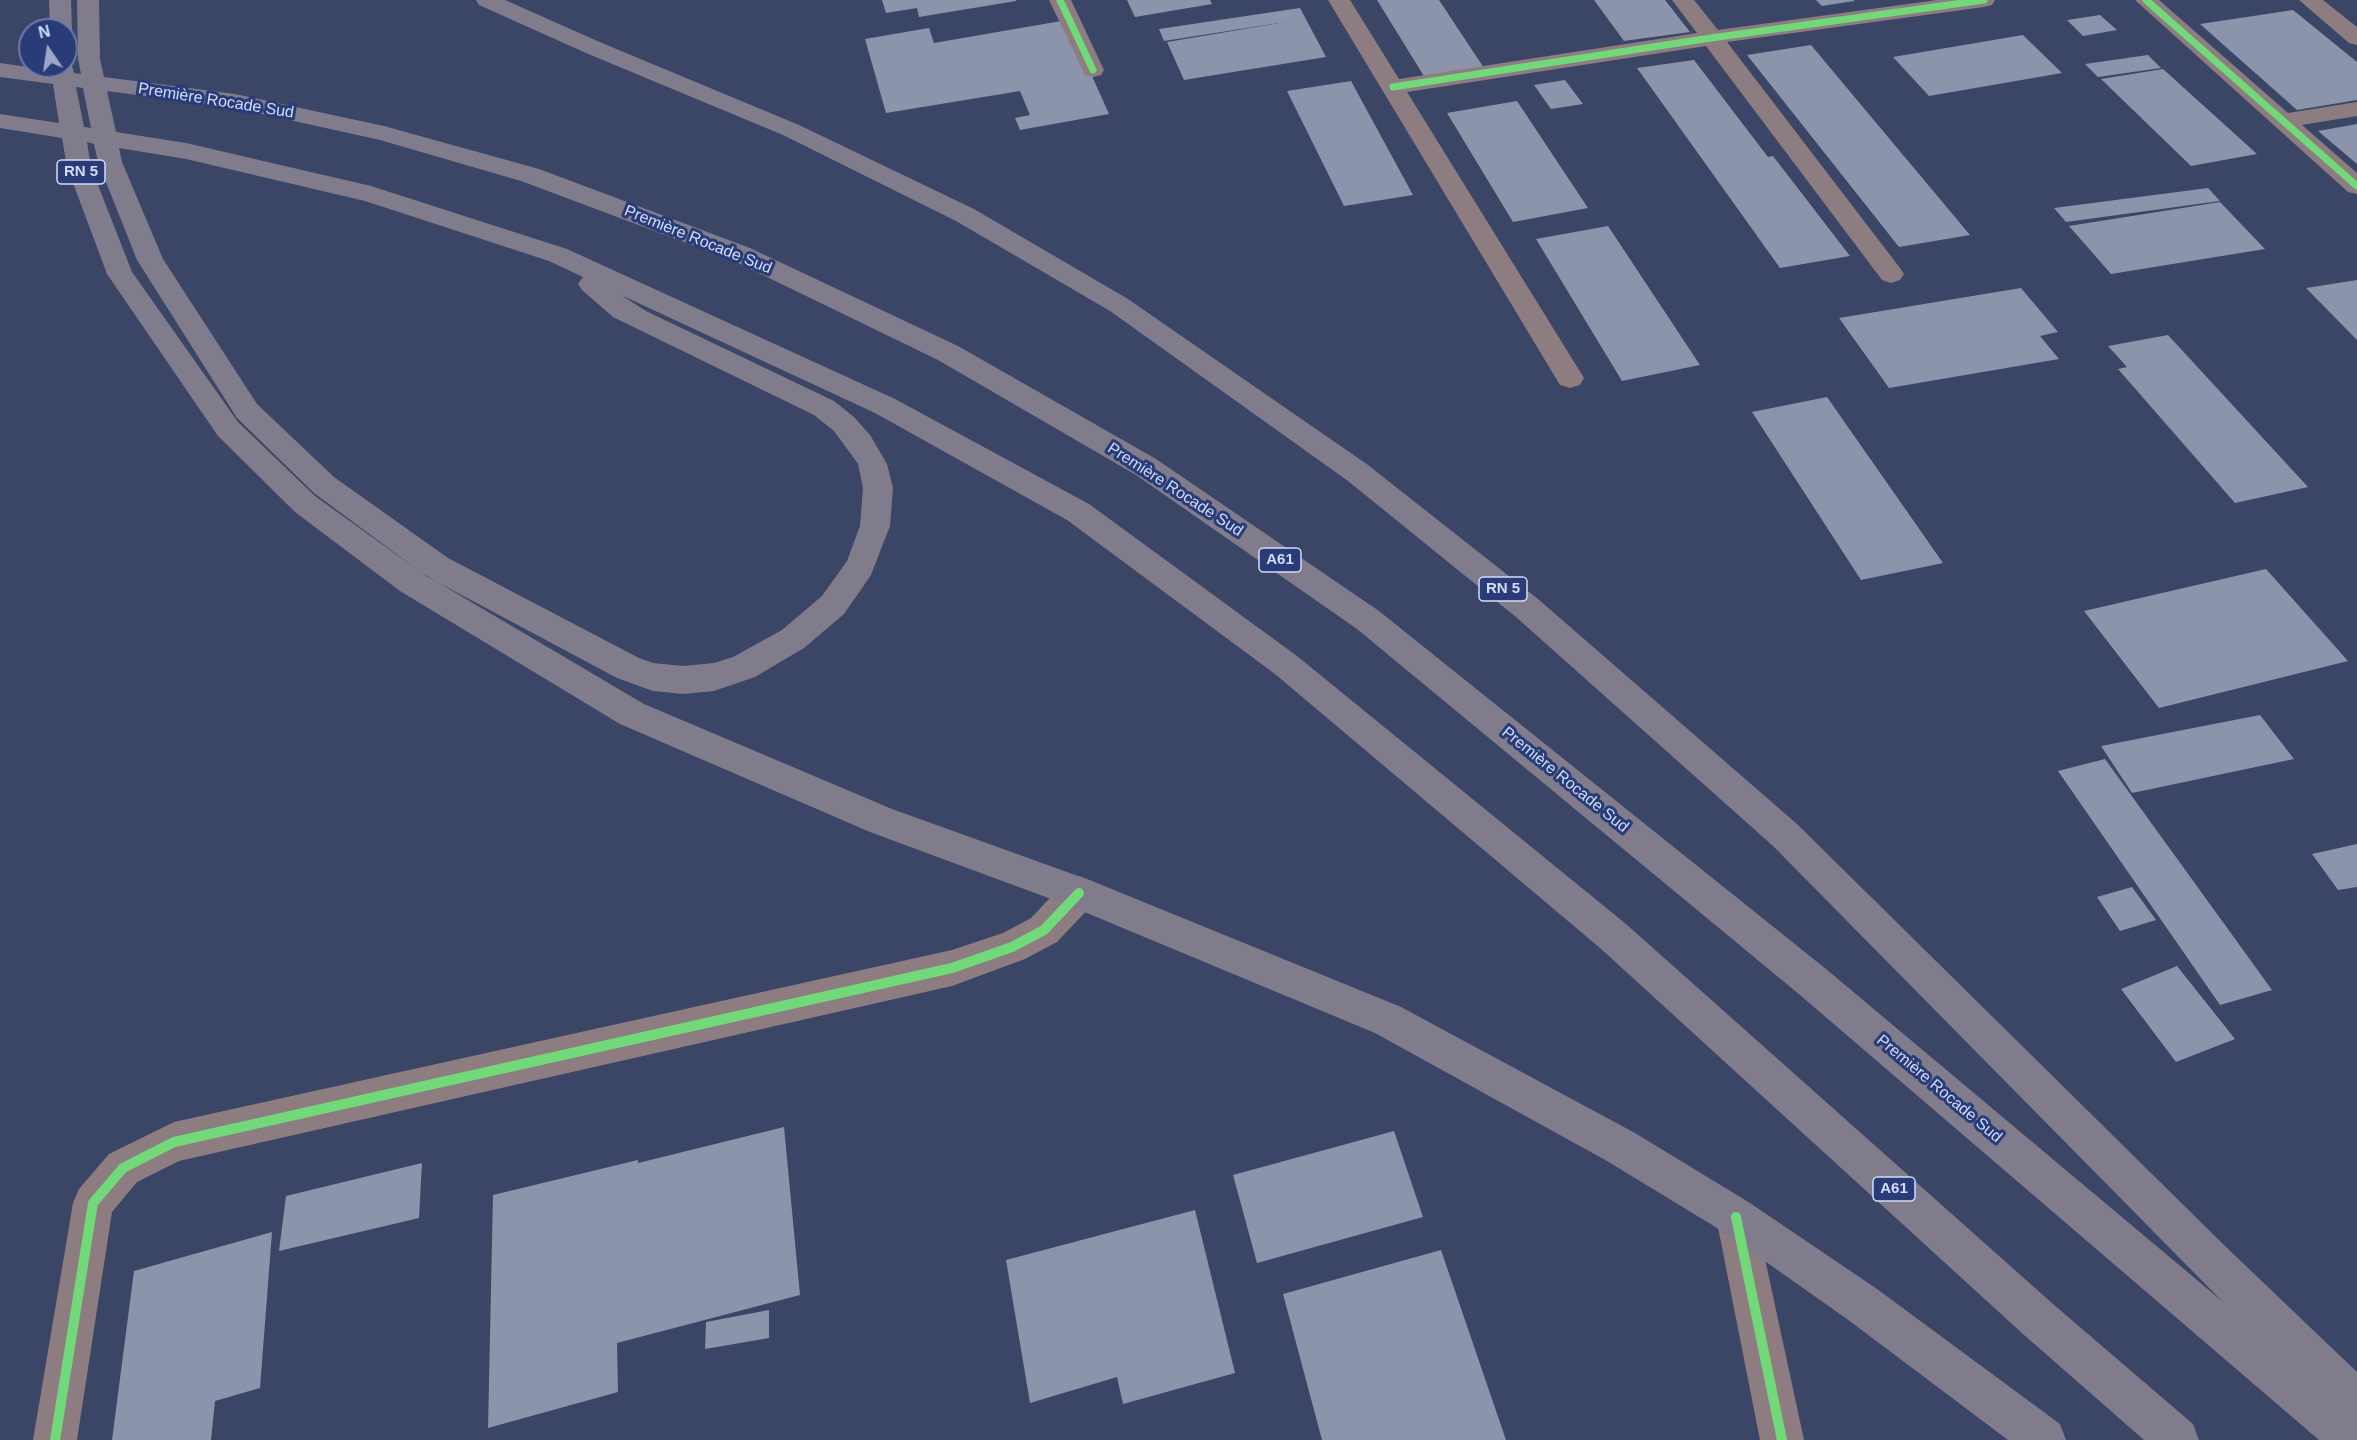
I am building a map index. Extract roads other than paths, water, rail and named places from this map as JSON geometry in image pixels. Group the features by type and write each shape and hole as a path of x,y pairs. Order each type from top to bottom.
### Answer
{"highway":[{"path":"60,0 60,18"},
{"path":"88,0 88,59 135,267 247,411 324,484 437,567 628,668 653,677 693,679 714,677 744,667 793,639 833,605 860,566 875,526 878,488 872,464 855,436 824,408 629,314 558,255"},
{"name":"RN 5","path":"486,0 594,48 792,130 965,215 1119,305 1358,473 1527,608 1785,835 2209,1260 2357,1402"},
{"name":"Première Rocade Sud","path":"0,70 235,100 384,132 530,175 741,254 948,353 1125,455 1368,620 1813,982 2353,1440"},
{"name":"RN 5","path":"63,78 79,167 228,429 305,504 411,582 632,714 882,821 1079,893 1388,1020 1621,1147 1736,1217 1862,1304 2044,1440"},
{"name":"A61","path":"0,121 186,152 371,194 558,255 885,406 1078,512 1286,665 1613,936 2177,1440"}],"street":[{"path":"1060,0 1093,70"},
{"path":"1339,0 1570,378"},
{"path":"1683,0 1891,274"},
{"path":"1393,87 1711,38 1984,0"},
{"path":"2146,0 2357,186"},
{"path":"2310,0 2357,38"},
{"path":"2283,121 2357,109"},
{"path":"55,1440 93,1203 123,1168 174,1142 952,968 1012,947 1044,930 1079,893"},
{"path":"1736,1217 1782,1440"}]}
